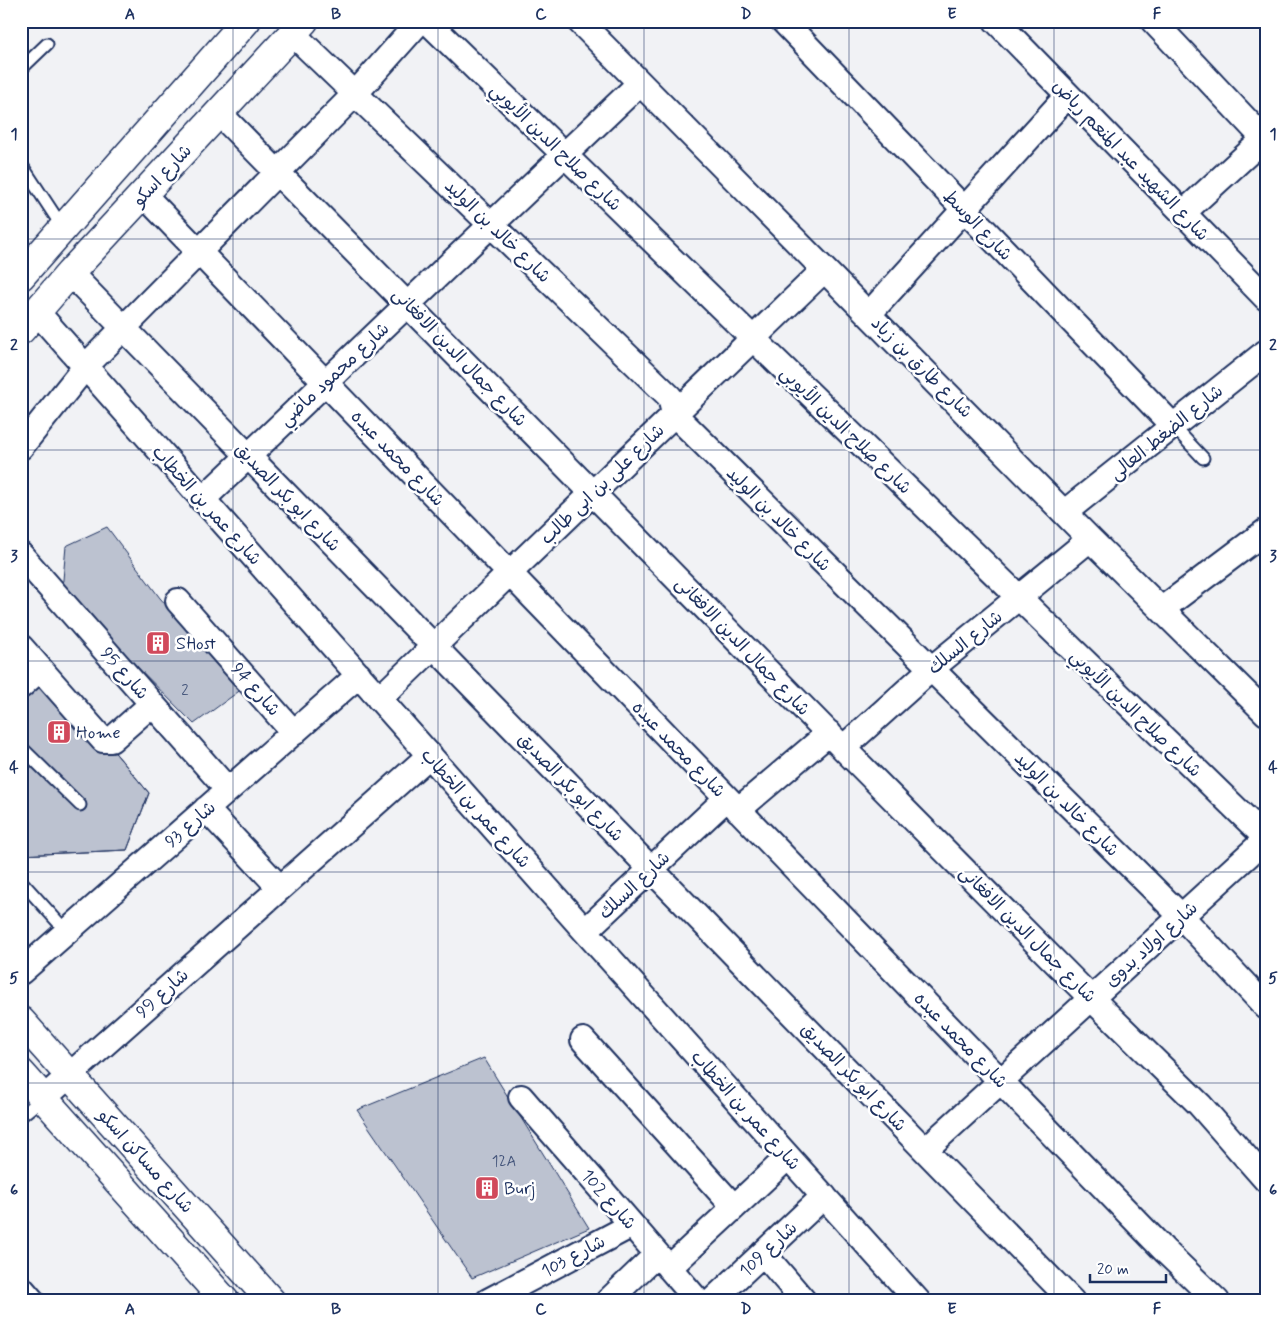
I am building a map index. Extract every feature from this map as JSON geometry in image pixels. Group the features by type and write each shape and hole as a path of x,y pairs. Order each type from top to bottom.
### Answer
{"main road":[{"path":"21,276 246,21"},
{"name":"شارع اسكو","path":"29,321 70,273 299,28"},
{"name":"شارع مساكن اسكو","path":"21,1021 271,1301"},
{"name":"شارع مساكن اسكو","path":"21,1073 225,1301"}],"street":[{"path":"21,447 85,367 355,94 420,21"},
{"name":"شارع صلاح الدين الأيوبي","path":"427,21 1266,839"},
{"name":"شارع طارق بن زياد","path":"579,21 1090,539 1266,713"},
{"name":"شارع الوسط","path":"783,21 1174,427"},
{"name":"شارع الشهيد عبد المنعم رياض","path":"996,21 1266,298"},
{"path":"1153,21 1265,139 1183,213"},
{"name":"شارع خالد بن الوليد","path":"299,28 355,94 670,397 674,414 1181,916 1266,1007"},
{"name":"شارع محمود ماضي","path":"202,500 640,83"},
{"path":"869,314 1068,95"},
{"name":"شارع جمال الدين الافغانى","path":"220,113 1091,998 1200,1104 1266,1180"},
{"name":"شارع محمد عبده","path":"144,195 1166,1252 1218,1301"},
{"name":"شارع على بن ابى طالب","path":"379,699 824,270"},
{"name":"شارع ابو بكر الصديق","path":"70,273 1072,1301"},
{"name":"شارع عمر بن الخطاب","path":"29,321 85,367 585,931 918,1301"},
{"name":"شارع الضغط العالى","path":"1065,512 1266,352"},
{"path":"1162,610 1266,531"},
{"name":"شارع السلك","path":"585,931 650,869 732,804 836,740 931,669 1090,539"},
{"name":"شارع 95","path":"21,555 228,790"},
{"name":"شارع 94","path":"178,601 294,732"},
{"path":"21,647 103,740 111,740 152,704"},
{"path":"21,686 40,669"},
{"name":"شارع 93","path":"21,972 359,676"},
{"name":"شارع 99","path":"44,1098 430,755"},
{"path":"206,809 280,888"},
{"name":"شارع اولاد بدوى","path":"925,1150 1266,839"},
{"path":"583,1040 734,1207"},
{"name":"شارع 102","path":"520,1097 698,1301"},
{"path":"608,1301 734,1207 788,1157"},
{"name":"شارع 109","path":"712,1301 824,1196"},
{"name":"شارع 103","path":"488,1301 632,1226"},
{"path":"763,1253 804,1301"}],"lane":[{"path":"21,69 47,44"},
{"path":"21,164 63,228"},
{"path":"1174,427 1203,458"},
{"path":"21,747 80,805"},
{"path":"21,881 68,932"},
{"path":"21,1116 44,1098"},
{"path":"21,1278 42,1301"}],"building":[{"name":"SHost","path":"107,527 160,598 242,689 194,724 62,591 66,546"},
{"name":"Home","path":"21,668 47,672 149,793 127,850 21,855"},
{"name":"Home","path":"21,668 47,672 149,793 127,850 21,855"},
{"name":"Burj","path":"484,1058 589,1228 472,1278 357,1110"}],"place":[{"name":"SHost","path":"158,643"},
{"name":"Home","path":"59,732"},
{"name":"Burj","path":"487,1188"}]}
